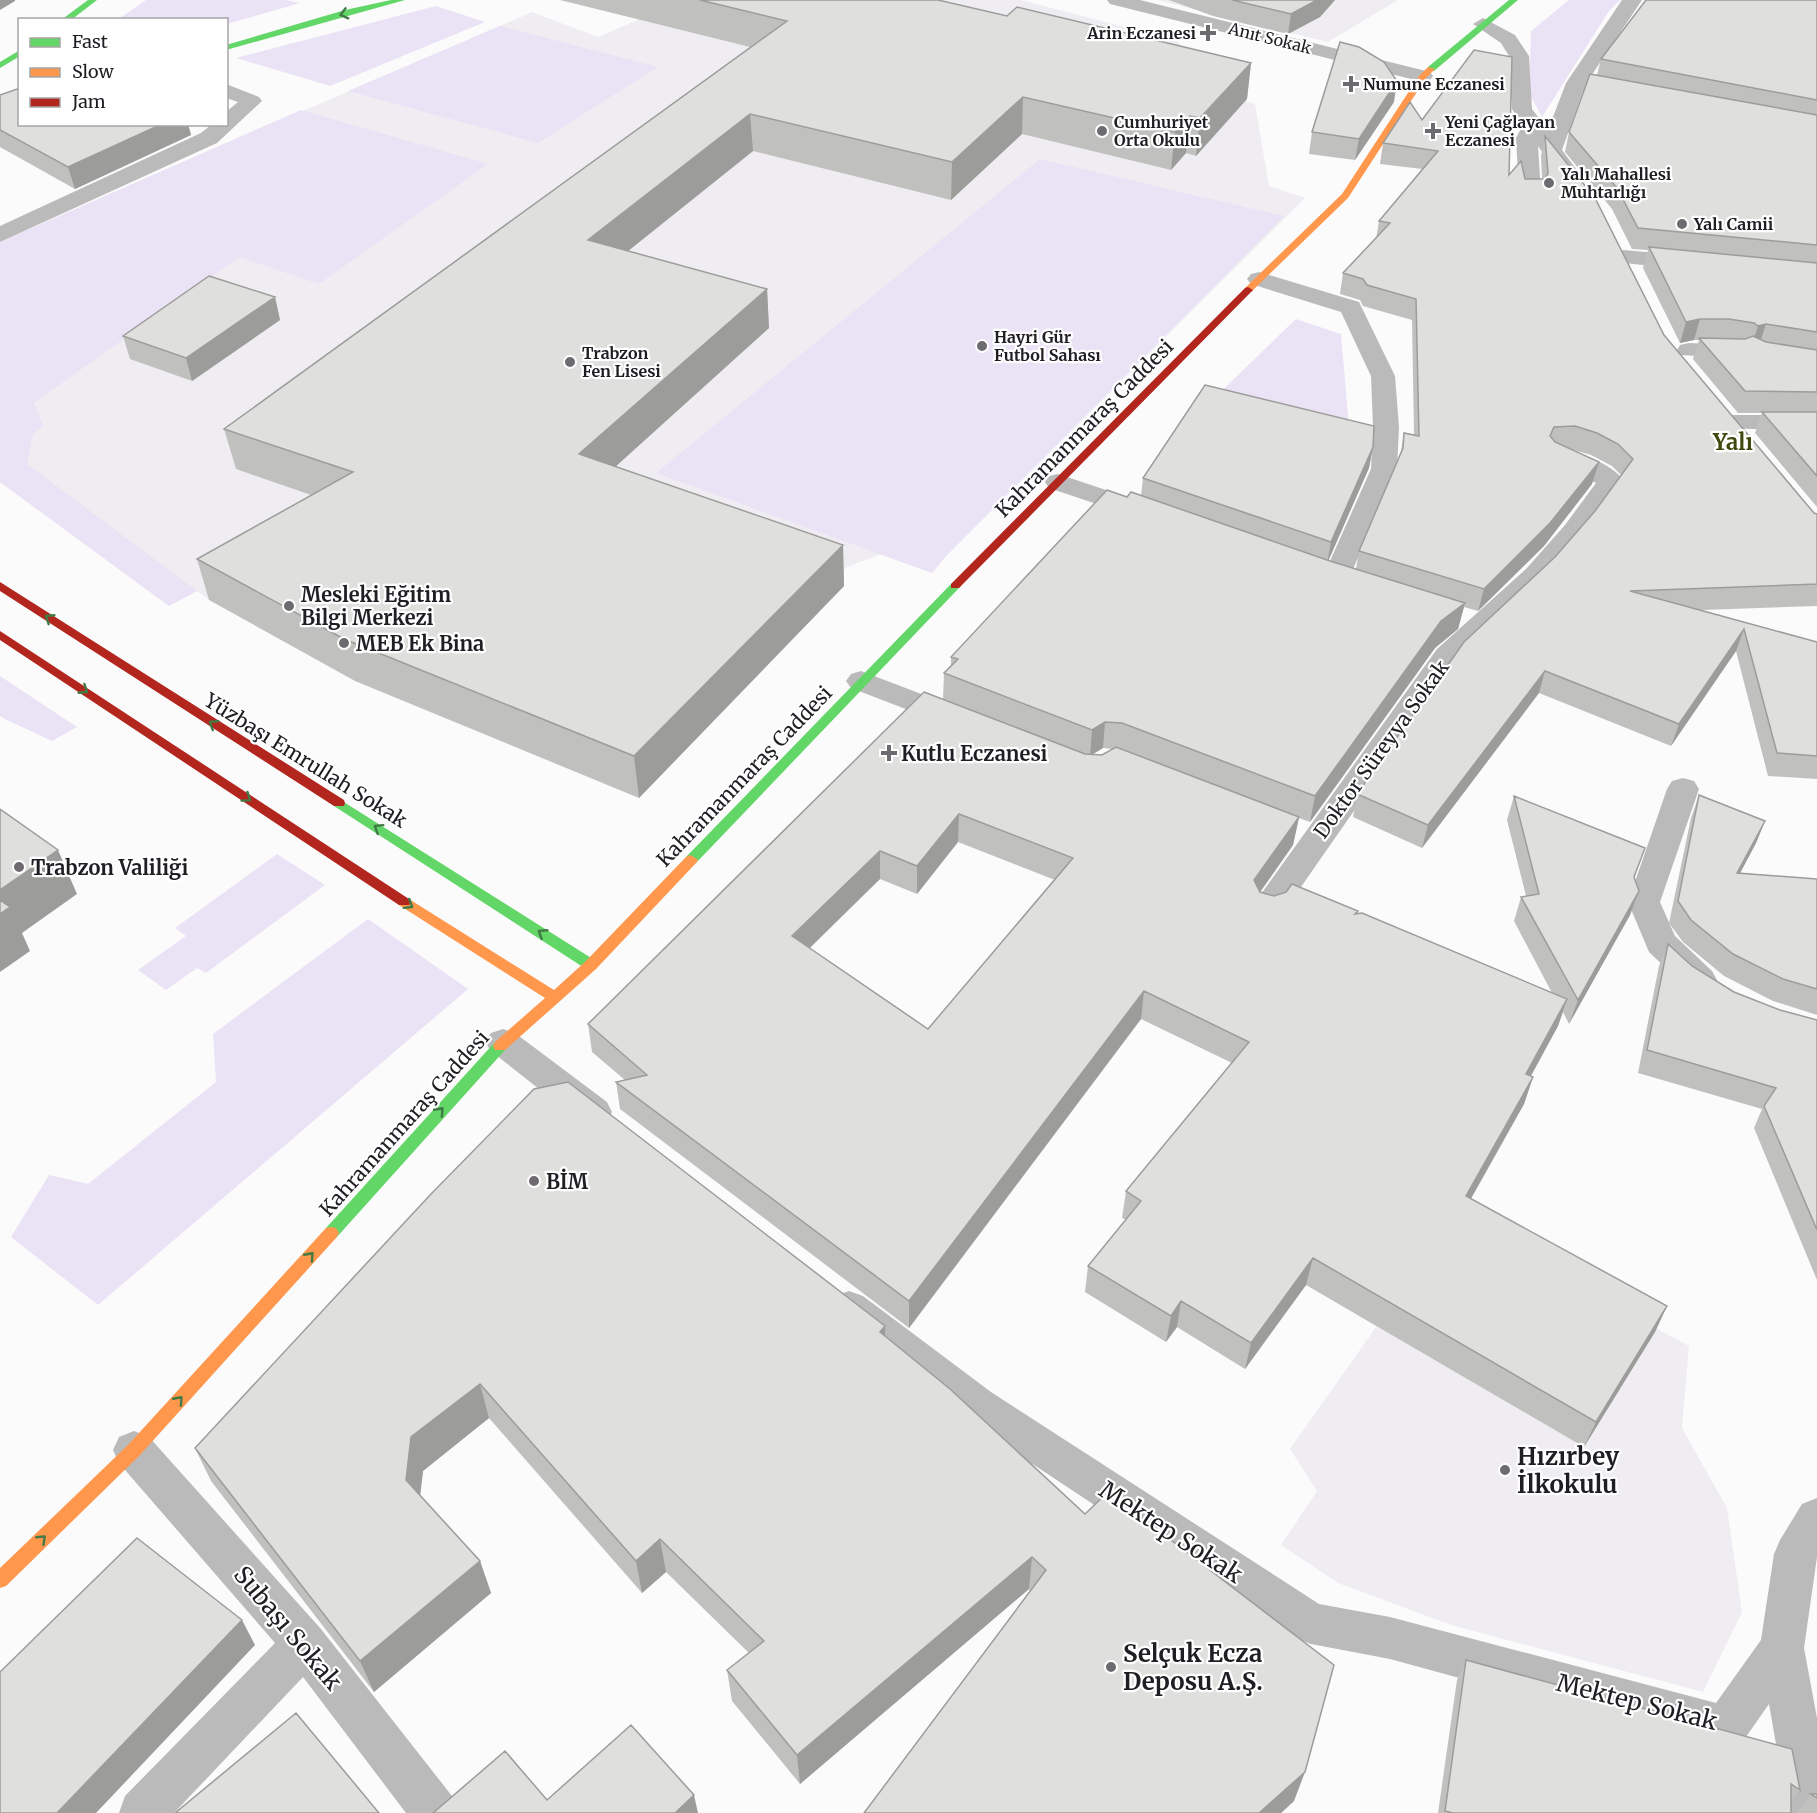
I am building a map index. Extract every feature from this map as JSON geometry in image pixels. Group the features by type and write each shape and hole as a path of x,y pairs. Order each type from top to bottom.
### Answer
{"street":[{"path":"68,18 93,0"},
{"path":"228,47 348,12 401,0"},
{"name":"Anıt Sokak","path":"1117,0 1423,76"},
{"name":"Kahramanmaraş Caddesi","path":"0,1580 134,1450 503,1042 591,965 861,681 1259,279 1345,196 1423,76 1514,0"},
{"path":"1551,152 1576,83 1632,0"},
{"path":"1483,24 1508,39 1519,56 1522,109 1551,152 1587,197"},
{"path":"0,66 18,53"},
{"path":"1576,83 1647,97"},
{"path":"228,91 252,101 228,122"},
{"path":"1530,193 1527,138 1533,125"},
{"path":"0,235 209,138 224,126"},
{"path":"1611,233 1628,267 1708,265"},
{"path":"1259,279 1352,308 1383,376 1386,427 1384,469 1335,578"},
{"path":"1681,356 1738,351"},
{"path":"1751,449 1721,414 1817,423"},
{"name":"Doktor Süreyya Sokak","path":"1268,909 1305,835 1447,656 1553,560 1611,481 1592,469 1560,456"},
{"path":"1058,482 1169,521"},
{"name":"Yüzbaşı Emrullah Sokak","path":"0,586 591,965"},
{"path":"1453,615 1485,624"},
{"path":"0,635 369,880 555,997"},
{"path":"861,681 983,729"},
{"path":"1683,789 1644,902 1661,943 1709,988 1729,997"},
{"path":"503,1042 626,1136"},
{"name":"Mektep Sokak","path":"816,1282 977,1405 1311,1623 1390,1638 1725,1728 1782,1648 1795,1554 1817,1518"},
{"name":"Subaşı Sokak","path":"134,1450 305,1644 435,1813"},
{"path":"142,1813 305,1644"},
{"path":"1782,1648 1811,1813"}],"shaded area":[{"path":"146,0 286,0 300,3 228,24 228,18 120,18"},
{"name":"Trabzon Fen Lisesi","path":"662,0 1021,0 1178,41 1206,88 1255,104 1269,186 1305,198 946,556 932,573 881,554 847,567 832,582 342,524 209,600 197,591 169,606 0,482 0,242 532,12 598,37 651,14"},
{"path":"1157,0 1398,0 1328,42"},
{"path":"1569,0 1620,0 1609,11 1542,117 1529,93 1531,31"},
{"path":"436,6 485,22 330,86 236,58"},
{"path":"500,26 658,67 538,143 348,91"},
{"path":"301,110 488,164 319,284 239,257 34,403 43,426 33,434 27,464 197,591 169,606 0,482 0,242"},
{"name":"Hayri Gür Futbol Sahası","path":"1040,159 1284,216 946,556 932,573 656,473"},
{"path":"1296,319 1341,334 1350,439 1208,404"},
{"path":"0,676 77,727 52,741 0,716"},
{"path":"277,854 325,885 206,973 197,968 166,990 138,970 186,936 175,928"},
{"path":"368,919 468,989 98,1305 11,1237 49,1175 88,1184 216,1082 213,1034"},
{"name":"Hızırbey İlkokulu","path":"1453,1218 1689,1346 1682,1428 1727,1508 1742,1612 1703,1692 1451,1625 1338,1583 1281,1545 1317,1491 1290,1449"}],"building":[{"path":"700,0 938,0 1007,16 1017,7 1251,63 1200,118 1190,116 1175,132 1023,97 952,162 750,114 588,240 767,289 579,454 843,545 634,756 344,639 197,559 353,472 224,429 787,21"},
{"path":"1232,0 1317,0 1291,14"},
{"path":"1646,0 1817,0 1817,100 1601,59"},
{"path":"1340,42 1359,47 1384,62 1397,81 1359,139 1312,132"},
{"path":"1474,50 1512,57 1509,175 1521,161 1525,179 1545,179 1548,173 1545,136 1595,198 1664,335 1817,514 1817,584 1630,591 1817,642 1817,756 1777,753 1744,629 1679,724 1545,671 1428,825 1357,794 1464,642 1555,557 1595,511 1633,459 1618,444 1597,433 1575,426 1554,427 1550,436 1555,442 1599,462 1550,523 1484,589 1359,551 1403,448 1404,433 1419,436 1416,299 1367,285 1363,279 1343,273 1390,223 1379,221 1438,151 1383,143 1410,102 1422,120"},
{"path":"1590,74 1817,115 1817,245 1638,228 1617,188 1569,132"},
{"path":"18,89 18,126 158,126 68,167 0,130 0,95"},
{"path":"1649,247 1817,263 1817,332 1766,324 1758,326 1754,323 1729,319 1700,319 1686,322"},
{"path":"209,276 275,297 186,358 123,336"},
{"path":"1753,336 1766,342 1817,350 1817,392 1745,391 1699,338 1745,339"},
{"path":"1205,385 1374,426 1373,447 1331,542 1143,478"},
{"path":"1762,412 1817,412 1817,476"},
{"path":"1107,490 1127,497 1131,492 1330,561 1465,603 1441,621 1315,796 1122,723 1105,722 1092,730 944,673 958,659 951,657"},
{"path":"924,692 1085,754 1102,755 1116,747 1299,817 1254,880 1260,892 1274,896 1286,892 1292,884 1358,911 1355,914 1362,913 1567,999 1526,1074 1533,1077 1466,1196 1667,1306 1596,1422 1313,1258 1251,1343 1181,1301 1171,1316 1088,1266 1141,1201 1126,1191 1249,1042 1144,991 909,1301 616,1082 647,1075 588,1024","holes":["959,814 1073,858 928,1029 792,936 880,851 917,866"]},
{"path":"1699,795 1765,821 1737,873 1817,879 1817,989 1783,979 1733,954 1691,920 1678,901"},
{"path":"1514,796 1645,848 1634,877 1639,891 1578,1000 1521,897 1539,894"},
{"path":"0,809 58,850 0,890"},
{"path":"0,900 10,907 0,914"},
{"path":"1668,944 1692,966 1734,992 1780,1010 1817,1020 1817,1230 1764,1106 1776,1088 1647,1050"},
{"path":"568,1082 885,1326 880,1332 950,1389 1085,1514 1108,1492 1334,1665 1305,1772 1259,1813 864,1813 1046,1570 1032,1557 797,1755 727,1670 764,1641 660,1539 636,1561 480,1384 411,1437 406,1480 480,1561 360,1661 195,1448 431,1194 534,1089"},
{"path":"137,1538 242,1620 57,1813 0,1813 0,1672"},
{"path":"1466,1660 1792,1749 1800,1790 1791,1784 1791,1813 1453,1813 1445,1811"},
{"path":"296,1713 379,1813 175,1813"},
{"path":"631,1725 694,1795 675,1813 433,1813 505,1751 547,1800"}],"traffic: fast":[{"path":"68,18 93,0"},
{"path":"228,47 348,12 401,0"},
{"path":"1431,69 1514,0"},
{"path":"0,66 18,53"},
{"path":"691,860 955,586"},
{"path":"339,803 591,965"},
{"path":"331,1233 500,1046"}],"traffic: slow":[{"path":"1248,290 1345,196 1423,76 1431,69"},
{"path":"500,1046 591,965 691,860"},
{"path":"404,902 555,997"},
{"path":"0,1580 134,1450 331,1233"}],"traffic: jam":[{"path":"955,586 1248,290"},
{"path":"0,586 339,803"},
{"path":"0,635 404,902"}],"place":[{"name":"Arin Eczanesi","path":"1208,33"},
{"name":"Numune Eczanesi","path":"1351,84"},
{"name":"Cumhuriyet Orta Okulu","path":"1102,131"},
{"name":"Yeni Çağlayan Eczanesi","path":"1433,131"},
{"name":"Yalı Mahallesi Muhtarlığı","path":"1549,183"},
{"name":"Yalı Camii","path":"1682,224"},
{"name":"Hayri Gür Futbol Sahası","path":"982,346"},
{"name":"Trabzon Fen Lisesi","path":"570,362"},
{"name":"Mesleki Eğitim Bilgi Merkezi","path":"289,606"},
{"name":"MEB Ek Bina","path":"344,643"},
{"name":"Kutlu Eczanesi","path":"889,753"},
{"name":"Trabzon Valiliği","path":"19,867"},
{"name":"BİM","path":"534,1181"},
{"name":"Hızırbey İlkokulu","path":"1505,1470"},
{"name":"Selçuk Ecza Deposu A.Ş.","path":"1111,1667"}],"district":[{"name":"Yalı","path":"1733,442"}]}
